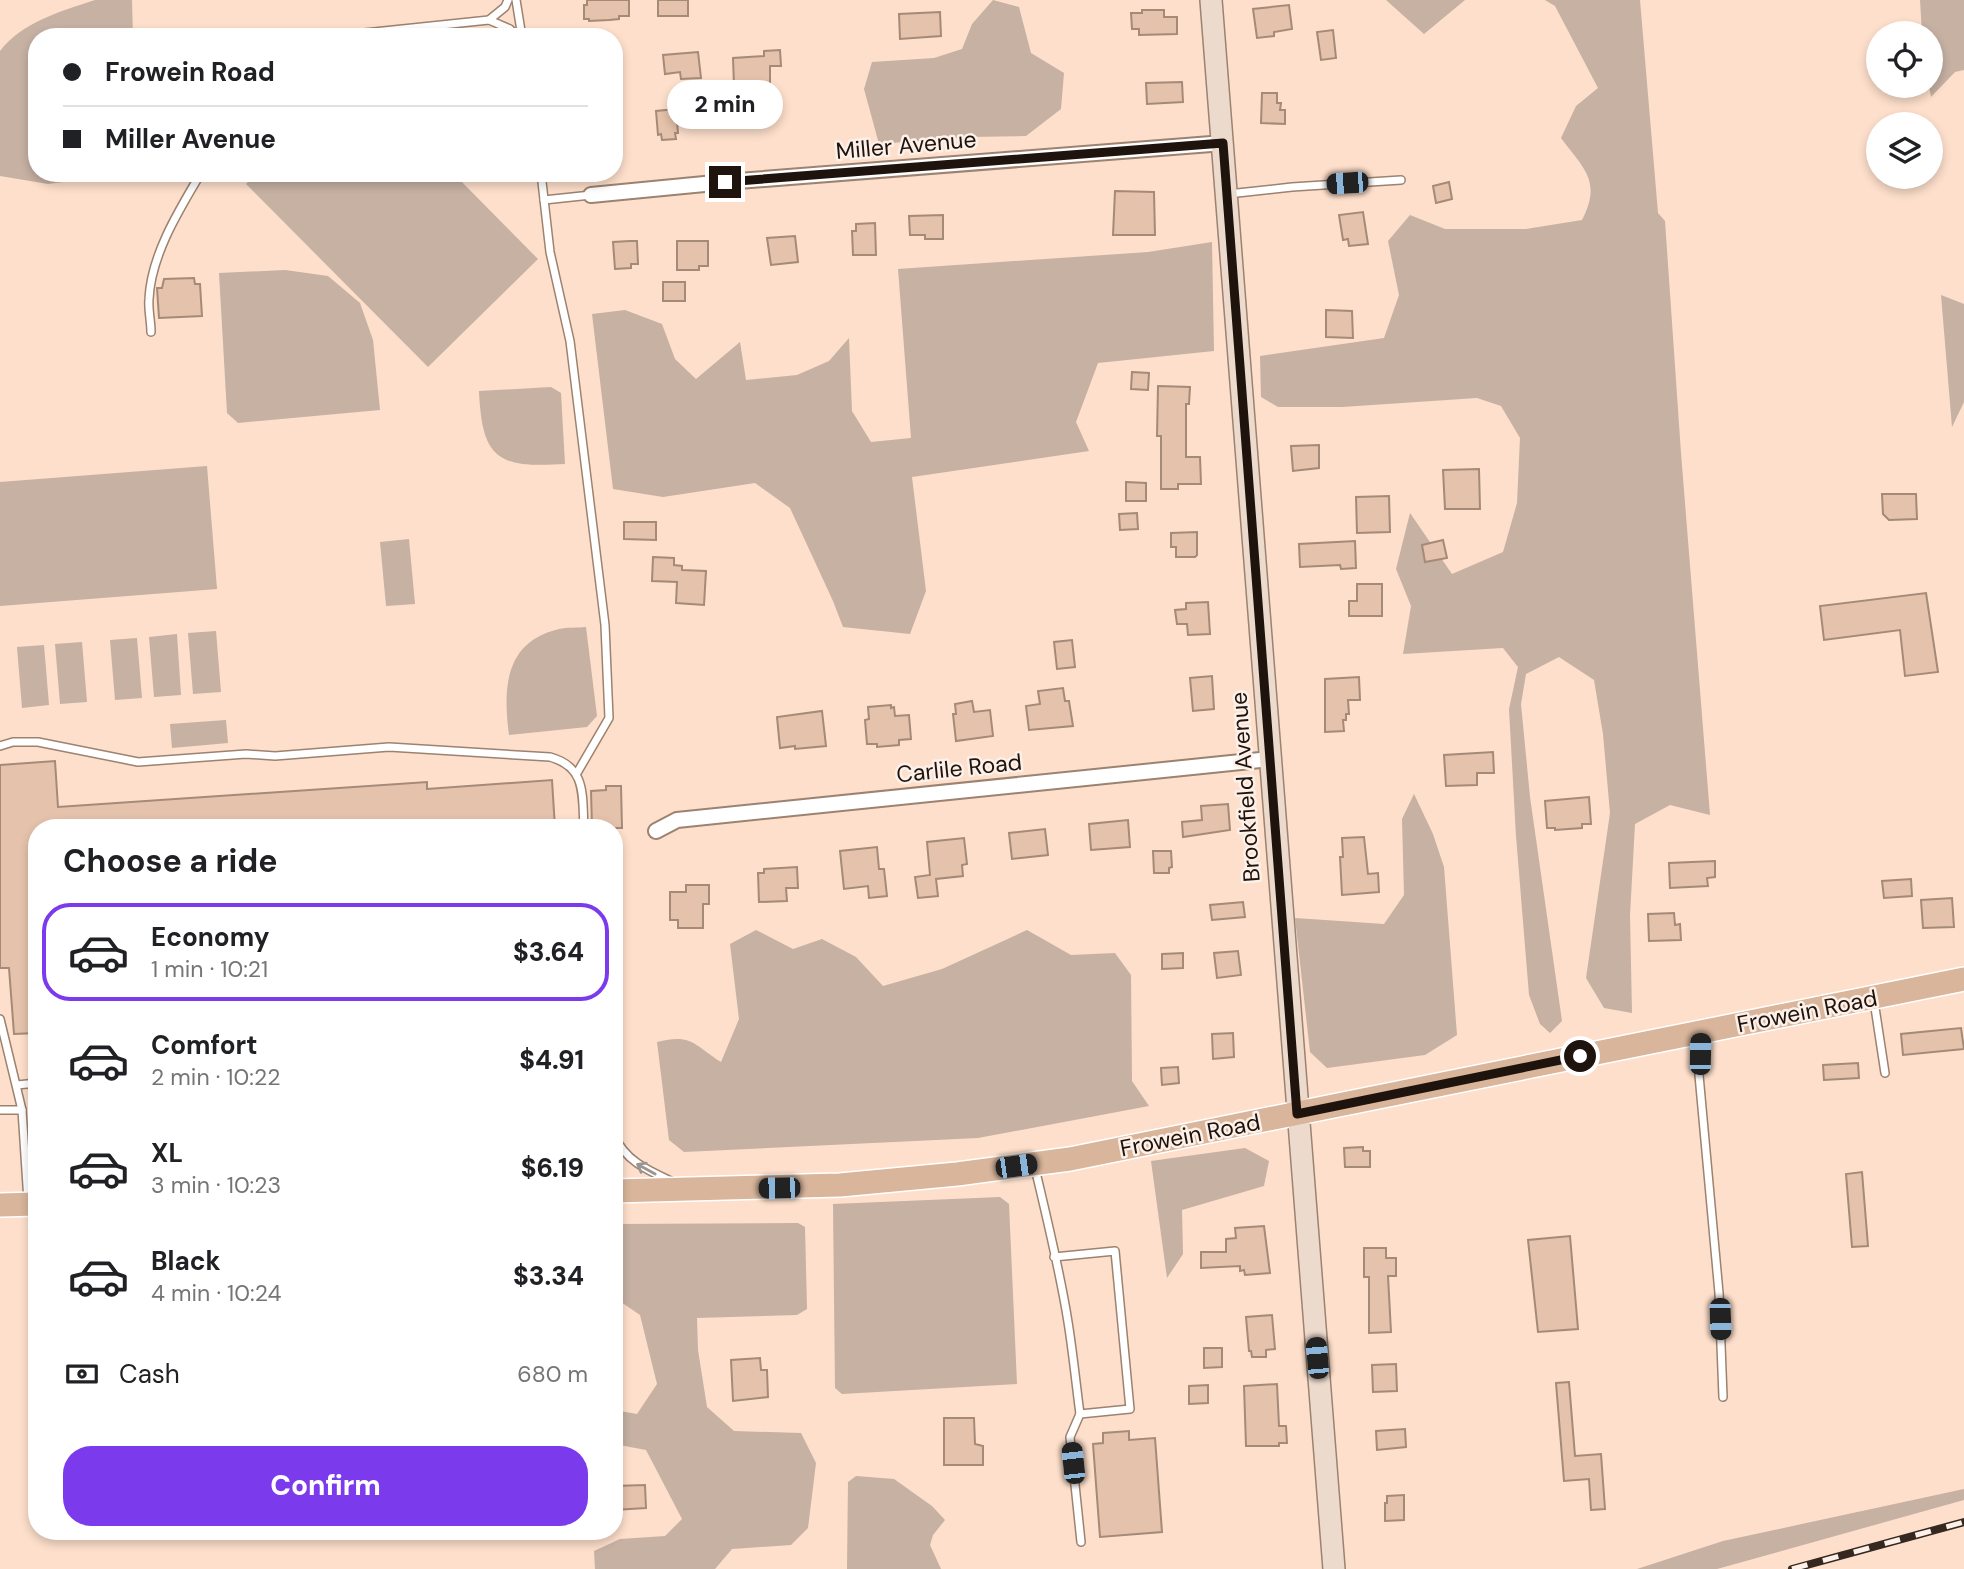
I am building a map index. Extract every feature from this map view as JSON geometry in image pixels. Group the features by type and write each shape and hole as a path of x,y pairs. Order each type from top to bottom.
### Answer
{"main road":[{"name":"Brookfield Avenue","path":"1211,0 1334,1569"},
{"name":"Frowein Road","path":"623,1191 840,1185 1035,1164 1139,1146 1964,979"},
{"path":"0,1205 28,1204"}],"street":[{"name":"Miller Avenue","path":"592,195 1223,143"},
{"name":"Carlile Road","path":"656,831 677,820 1270,759"}],"lane":[{"path":"489,20 505,7 508,0"},
{"path":"516,0 521,28"},
{"path":"412,28 489,20 508,28"},
{"path":"1227,195 1292,187 1401,180"},
{"path":"151,332 149,298 159,251 196,182"},
{"path":"542,182 550,252 570,341 605,625 609,718 577,774"},
{"path":"544,200 592,195"},
{"path":"0,746 13,742 38,742 138,762 246,754 275,756 389,747 550,757 566,763 577,774 583,819"},
{"path":"1873,997 1885,1073"},
{"path":"0,1019 10,1066 18,1085 28,1166"},
{"path":"1700,1032 1699,1075 1719,1293 1723,1397"},
{"path":"18,1085 28,1084"},
{"path":"0,1110 22,1110"},
{"path":"623,1151 637,1164 690,1190"},
{"path":"1035,1164 1068,1320 1080,1414 1070,1437 1081,1542"},
{"path":"1054,1256 1115,1251 1130,1409 1080,1414"}],"shaded area":[{"path":"95,0 132,0 133,28 28,28 28,181 0,176 0,51 19,32 56,13"},
{"path":"993,0 1019,7 1031,53 1064,73 1061,109 1026,136 965,137 879,144 864,89 872,62 934,58 962,49 972,24"},
{"path":"1386,0 1465,0 1424,34"},
{"path":"1545,0 1640,0 1658,213 1665,221 1710,815 1670,805 1635,824 1630,915 1632,1013 1604,1008 1586,978 1610,813 1603,734 1594,680 1559,657 1526,674 1521,704 1530,797 1562,1021 1550,1033 1540,1024 1529,995 1509,709 1518,667 1503,648 1403,654 1411,606 1396,569 1410,513 1452,574 1503,552 1517,503 1520,438 1501,406 1477,398 1342,407 1278,407 1261,397 1260,356 1384,338 1399,295 1388,241 1410,215 1445,229 1526,229 1582,220 1590,195 1588,176 1561,138 1576,106 1598,88 1555,6"},
{"path":"1920,0 1964,0 1964,70 1955,72 1943,84 1943,21 1921,21"},
{"path":"462,182 538,259 428,367 246,184"},
{"path":"1212,242 1214,351 1098,363 1076,422 1089,451 912,477 926,591 910,634 843,627 790,508 755,483 663,497 613,489 592,314 625,310 662,324 675,359 696,379 740,342 746,380 797,375 829,361 849,338 852,411 871,442 911,438 898,269 1148,252"},
{"path":"285,270 328,276 360,303 373,340 380,410 238,423 227,413 219,273"},
{"path":"1941,295 1964,304 1964,402 1952,427"},
{"path":"551,387 561,393 565,464 524,464 498,455 484,432 479,391"},
{"path":"207,466 217,589 0,606 0,482"},
{"path":"409,539 415,604 386,606 380,542"},
{"path":"586,627 597,716 587,727 509,735 508,685 517,656 541,635 562,628"},
{"path":"216,631 221,692 193,694 188,633"},
{"path":"177,634 181,695 154,697 149,637"},
{"path":"137,638 142,698 115,700 110,640"},
{"path":"82,642 87,702 60,704 55,644"},
{"path":"44,645 49,705 22,708 17,647"},
{"path":"226,720 228,743 172,748 170,724"},
{"path":"1414,794 1433,834 1444,867 1457,1035 1425,1055 1327,1068 1310,1052 1295,918 1384,924 1404,895 1402,819"},
{"path":"756,930 793,949 822,939 856,957 883,986 942,969 1027,930 1071,955 1115,953 1131,975 1132,1081 1149,1106 978,1138 684,1152 669,1140 657,1042 686,1040 721,1062 739,1019 730,944"},
{"path":"1245,1148 1269,1161 1264,1186 1182,1210 1183,1254 1167,1278 1151,1161"},
{"path":"1000,1197 1009,1204 1017,1384 842,1394 835,1388 833,1204"},
{"path":"798,1223 805,1227 807,1309 797,1315 697,1318 698,1350 707,1407 734,1431 801,1433 816,1463 808,1528 791,1545 732,1549 715,1569 595,1569 594,1551 623,1539 665,1536 682,1519 646,1450 623,1446 623,1412 637,1414 657,1384 640,1315 623,1303 623,1224"},
{"path":"856,1476 894,1479 932,1506 945,1520 933,1535 930,1545 941,1569 847,1569 848,1482"},
{"path":"1964,1489 1964,1500 1717,1569 1637,1569 1723,1541"}],"building":[{"path":"587,0 629,0 629,16 589,21 584,19 584,5 587,5"},
{"path":"658,0 688,0 688,16 658,16"},
{"path":"1289,5 1292,29 1274,32 1274,36 1257,38 1253,9"},
{"path":"1142,10 1164,10 1164,17 1177,17 1177,34 1139,35 1139,29 1132,29 1131,13 1142,13"},
{"path":"940,12 941,36 900,39 899,14"},
{"path":"1333,30 1336,58 1321,60 1317,32"},
{"path":"780,50 781,66 770,66 770,85 734,86 733,58 764,56 764,51"},
{"path":"698,52 701,78 681,79 680,72 665,74 663,55"},
{"path":"1182,82 1183,102 1147,104 1146,83"},
{"path":"1262,93 1277,93 1277,103 1281,103 1280,110 1285,110 1285,124 1261,123"},
{"path":"676,109 676,139 662,140 661,134 658,135 656,111"},
{"path":"1449,182 1452,199 1436,203 1433,186"},
{"path":"1115,191 1154,192 1155,235 1113,235"},
{"path":"1363,212 1368,244 1349,246 1348,239 1343,240 1339,215"},
{"path":"943,215 943,239 925,239 925,235 910,235 909,216"},
{"path":"875,223 876,255 853,255 852,231 856,231 856,224"},
{"path":"795,236 798,262 771,265 767,238"},
{"path":"637,241 638,264 631,264 631,268 615,269 613,242"},
{"path":"677,241 708,241 708,266 699,266 699,270 677,270"},
{"path":"194,278 195,284 200,284 202,316 159,318 157,288 162,288 164,279"},
{"path":"663,282 685,282 685,301 663,301"},
{"path":"1326,310 1352,311 1353,338 1326,337"},
{"path":"1132,372 1149,373 1148,390 1131,389"},
{"path":"1158,386 1190,387 1189,404 1186,404 1186,457 1200,457 1201,484 1178,484 1178,489 1161,489 1161,436 1157,436"},
{"path":"1319,445 1319,468 1293,471 1291,446"},
{"path":"1479,469 1480,509 1445,509 1443,470"},
{"path":"1126,482 1146,483 1146,501 1126,501"},
{"path":"1882,494 1916,494 1917,519 1889,520 1883,514"},
{"path":"1389,496 1390,532 1357,533 1356,497"},
{"path":"1137,513 1138,529 1120,530 1119,514"},
{"path":"624,522 656,522 656,540 624,539"},
{"path":"1197,532 1197,555 1176,557 1176,547 1171,547 1171,533"},
{"path":"1443,540 1447,558 1425,562 1422,545"},
{"path":"1355,541 1356,568 1341,569 1340,565 1300,567 1299,544"},
{"path":"653,557 674,558 674,565 682,566 682,570 706,571 704,605 676,603 677,582 652,581"},
{"path":"1357,584 1382,584 1382,616 1349,616 1349,601 1357,601"},
{"path":"1926,593 1938,672 1905,676 1900,630 1824,640 1820,606"},
{"path":"1208,602 1210,634 1188,635 1187,624 1177,624 1175,610 1186,609 1186,603"},
{"path":"1072,640 1075,667 1057,669 1054,642"},
{"path":"1212,676 1214,709 1193,711 1190,678"},
{"path":"1359,677 1360,700 1348,700 1349,714 1346,714 1346,720 1343,720 1344,731 1325,732 1325,679"},
{"path":"1063,688 1065,701 1069,701 1073,726 1029,730 1026,706 1040,704 1038,691"},
{"path":"972,701 974,712 990,710 993,736 956,741 953,714 956,714 955,704"},
{"path":"891,705 891,708 894,707 895,716 909,715 911,739 899,740 899,745 877,747 877,744 867,744 865,720 869,719 868,707"},
{"path":"822,711 826,746 780,748 777,717"},
{"path":"1493,752 1494,773 1477,773 1477,785 1446,786 1444,755"},
{"path":"55,761 58,807 427,782 427,789 552,780 554,819 28,819 28,1033 14,1034 9,968 0,968 0,765"},
{"path":"606,786 621,786 622,819 592,819 591,791 606,790"},
{"path":"1589,797 1591,824 1582,824 1582,828 1547,828 1545,801"},
{"path":"1228,804 1230,830 1183,837 1182,822 1202,820 1201,806"},
{"path":"1128,820 1130,847 1091,850 1089,824"},
{"path":"1045,829 1048,855 1012,859 1009,833"},
{"path":"1364,837 1368,874 1378,873 1379,892 1342,895 1342,838"},
{"path":"964,838 967,864 962,865 963,876 936,879 938,896 918,898 915,877 930,875 927,842"},
{"path":"877,847 879,869 884,869 887,896 869,898 868,886 844,889 840,851"},
{"path":"1153,851 1171,851 1172,867 1169,868 1169,873 1154,873"},
{"path":"1715,861 1715,877 1707,878 1708,886 1670,888 1669,863"},
{"path":"797,867 798,888 786,888 787,901 759,902 758,873 764,873 764,869"},
{"path":"1911,879 1912,896 1884,898 1882,881"},
{"path":"686,885 709,885 709,904 703,904 703,928 678,928 678,920 670,920 670,892 686,892"},
{"path":"1952,898 1954,927 1923,928 1921,900"},
{"path":"1243,902 1245,917 1212,920 1210,905"},
{"path":"1674,913 1675,925 1680,924 1681,940 1649,941 1648,914"},
{"path":"1238,951 1241,975 1217,978 1214,953"},
{"path":"1183,953 1183,968 1162,969 1162,954"},
{"path":"1961,1028 1964,1049 1903,1055 1901,1034"},
{"path":"1233,1033 1234,1057 1213,1059 1212,1034"},
{"path":"1858,1063 1859,1078 1824,1080 1823,1065"},
{"path":"1178,1067 1179,1083 1162,1085 1161,1068"},
{"path":"1363,1147 1363,1151 1370,1151 1370,1167 1345,1167 1344,1148"},
{"path":"1862,1172 1868,1246 1852,1247 1846,1174"},
{"path":"1264,1226 1270,1273 1245,1275 1244,1270 1240,1271 1240,1266 1201,1268 1201,1252 1226,1252 1226,1239 1236,1238 1235,1228"},
{"path":"1570,1236 1578,1329 1538,1332 1528,1240"},
{"path":"1364,1248 1386,1248 1386,1258 1396,1258 1396,1276 1388,1276 1391,1332 1369,1333 1369,1277 1364,1277"},
{"path":"1272,1315 1275,1349 1266,1350 1266,1357 1252,1357 1246,1317"},
{"path":"1204,1348 1222,1348 1222,1367 1204,1368"},
{"path":"760,1358 761,1370 767,1370 768,1397 733,1401 731,1360"},
{"path":"1396,1364 1397,1391 1373,1392 1372,1365"},
{"path":"1569,1382 1575,1456 1601,1454 1605,1509 1591,1510 1589,1479 1564,1481 1556,1383"},
{"path":"1277,1384 1279,1426 1286,1426 1287,1443 1279,1443 1279,1446 1246,1446 1244,1386"},
{"path":"1208,1385 1208,1403 1189,1404 1189,1386"},
{"path":"944,1418 974,1418 975,1444 983,1446 983,1465 944,1465"},
{"path":"1405,1429 1406,1447 1377,1450 1376,1431"},
{"path":"1129,1431 1129,1440 1155,1438 1162,1532 1100,1537 1093,1444 1103,1443 1103,1433"},
{"path":"645,1485 646,1508 623,1509 623,1486"},
{"path":"1404,1495 1404,1520 1385,1521 1387,1496"}],"railway":[{"path":"1792,1569 1964,1522"}],"route":[{"path":"725,182 1223,143 1297,1114 1580,1056"}]}
